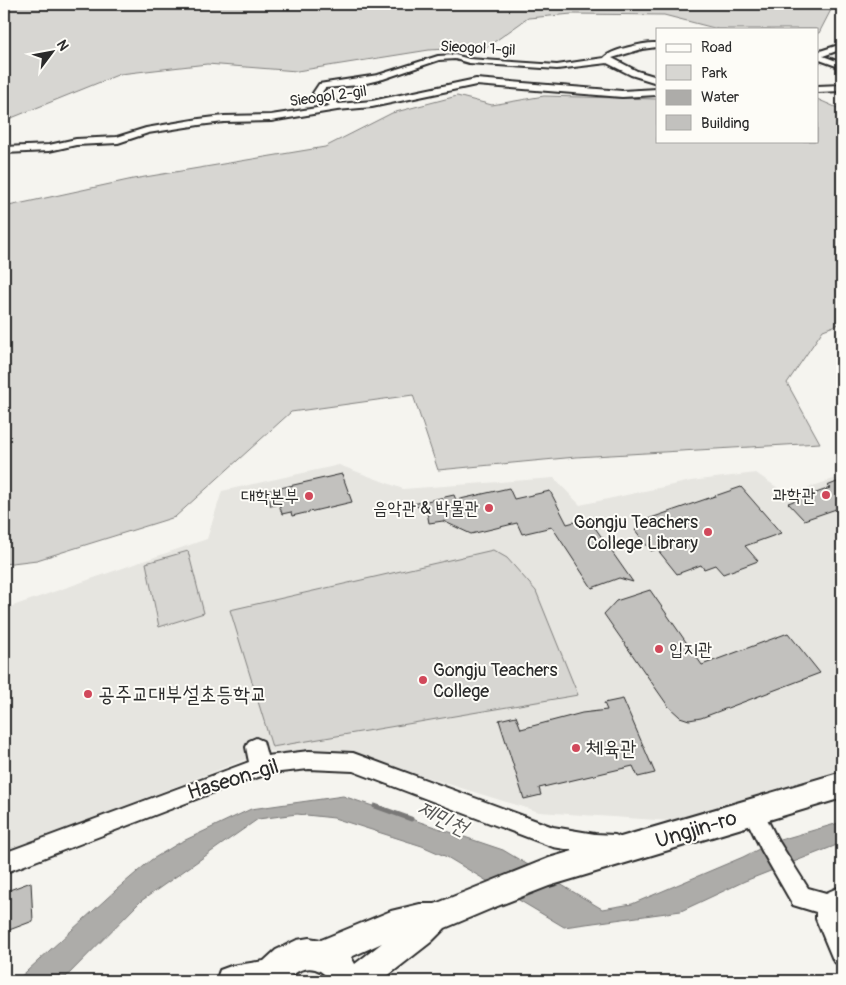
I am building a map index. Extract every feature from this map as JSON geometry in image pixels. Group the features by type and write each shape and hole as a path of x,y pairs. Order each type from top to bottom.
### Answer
{"main road":[{"name":"Ungjin-ro","path":"435,918 549,872 842,785"},
{"path":"323,955 384,927 414,918 435,918"},
{"path":"357,981 422,932 435,918"},
{"path":"231,981 270,978 282,963 295,956 309,953 323,955 335,962 344,972 348,981"}],"street":[{"name":"Sieogol 1-gil","path":"337,107 317,93 322,86 358,82 380,77 438,58 454,57 469,61 557,67 608,60 608,57 611,55 638,49 647,43 656,45"},
{"path":"818,56 842,46"},
{"path":"818,56 842,66"},
{"path":"608,60 634,74 656,80"},
{"name":"Sieogol 2-gil","path":"4,150 49,148 76,142 118,140 146,131 224,118 270,118 322,111 337,107 379,103 476,82 622,94 656,92"},
{"path":"818,89 842,88"},
{"path":"256,747 260,767"},
{"name":"Haseon-gil","path":"4,863 260,767 309,760 353,762 553,837 595,844 640,846"},
{"path":"753,812 769,844 801,897 834,901 826,918 842,954"}],"shaded area":[{"name":"Gongju Teachers College","path":"339,465 403,489 554,478 580,505 691,481 756,473 788,495 842,476 842,769 671,821 539,812 361,757 267,751 4,853 4,609 207,539 222,491"}],"green space":[{"path":"4,4 834,4 819,33 818,28 714,28 664,15 572,14 528,18 487,47 429,50 297,71 207,64 120,74 4,121"},
{"path":"457,96 492,105 544,96 656,99 656,142 818,142 818,99 842,110 842,323 823,330 787,383 820,443 576,457 438,470 413,395 291,412 175,517 37,560 4,564 4,207 133,179 325,147 392,113"},
{"path":"493,550 507,558 536,591 578,695 272,747 230,610"},
{"path":"188,551 204,613 159,627 146,563"}],"water":[{"name":"제민천","path":"343,796 503,850 602,909 632,904 743,857 773,842 842,822 842,843 745,881 681,911 564,927 447,857 422,846 334,818 297,814 258,819 141,901 62,981 16,981 151,860 179,843 251,809"}],"building":[{"name":"대학본부","path":"342,474 352,502 292,516 291,512 282,514 279,504 271,506 267,491"},
{"name":"과학관","path":"842,480 842,507 804,520 788,503 830,488 827,486"},
{"name":"Gongju Teachers College Library","path":"741,487 781,533 745,546 758,561 723,574 715,565 704,569 701,565 677,574 657,549 651,551 635,530 648,519"},
{"name":"음악관 & 박물관","path":"509,488 514,499 550,491 567,524 582,520 585,524 591,522 633,582 619,578 592,588 552,527 522,534 517,523 471,534 443,521 429,523 427,512 413,504 454,495 456,500"},
{"name":"입지관","path":"650,590 702,665 788,633 820,673 701,718 689,720 680,717 668,706 604,614 616,601"},
{"name":"체육관","path":"623,699 655,773 638,777 633,766 539,788 541,795 524,799 499,720 516,716 521,729 582,713 607,710 604,703"},
{"path":"31,882 33,921 4,932 4,892"}],"waterway":[{"name":"제민천","path":"375,806 411,819"}],"place":[{"name":"과학관","path":"826,495"},
{"name":"대학본부","path":"309,496"},
{"name":"음악관 & 박물관","path":"489,508"},
{"name":"Gongju Teachers College Library","path":"708,532"},
{"name":"입지관","path":"659,649"},
{"name":"Gongju Teachers College","path":"423,680"},
{"name":"공주교대부설초등학교","path":"88,694"},
{"name":"체육관","path":"576,748"}]}
